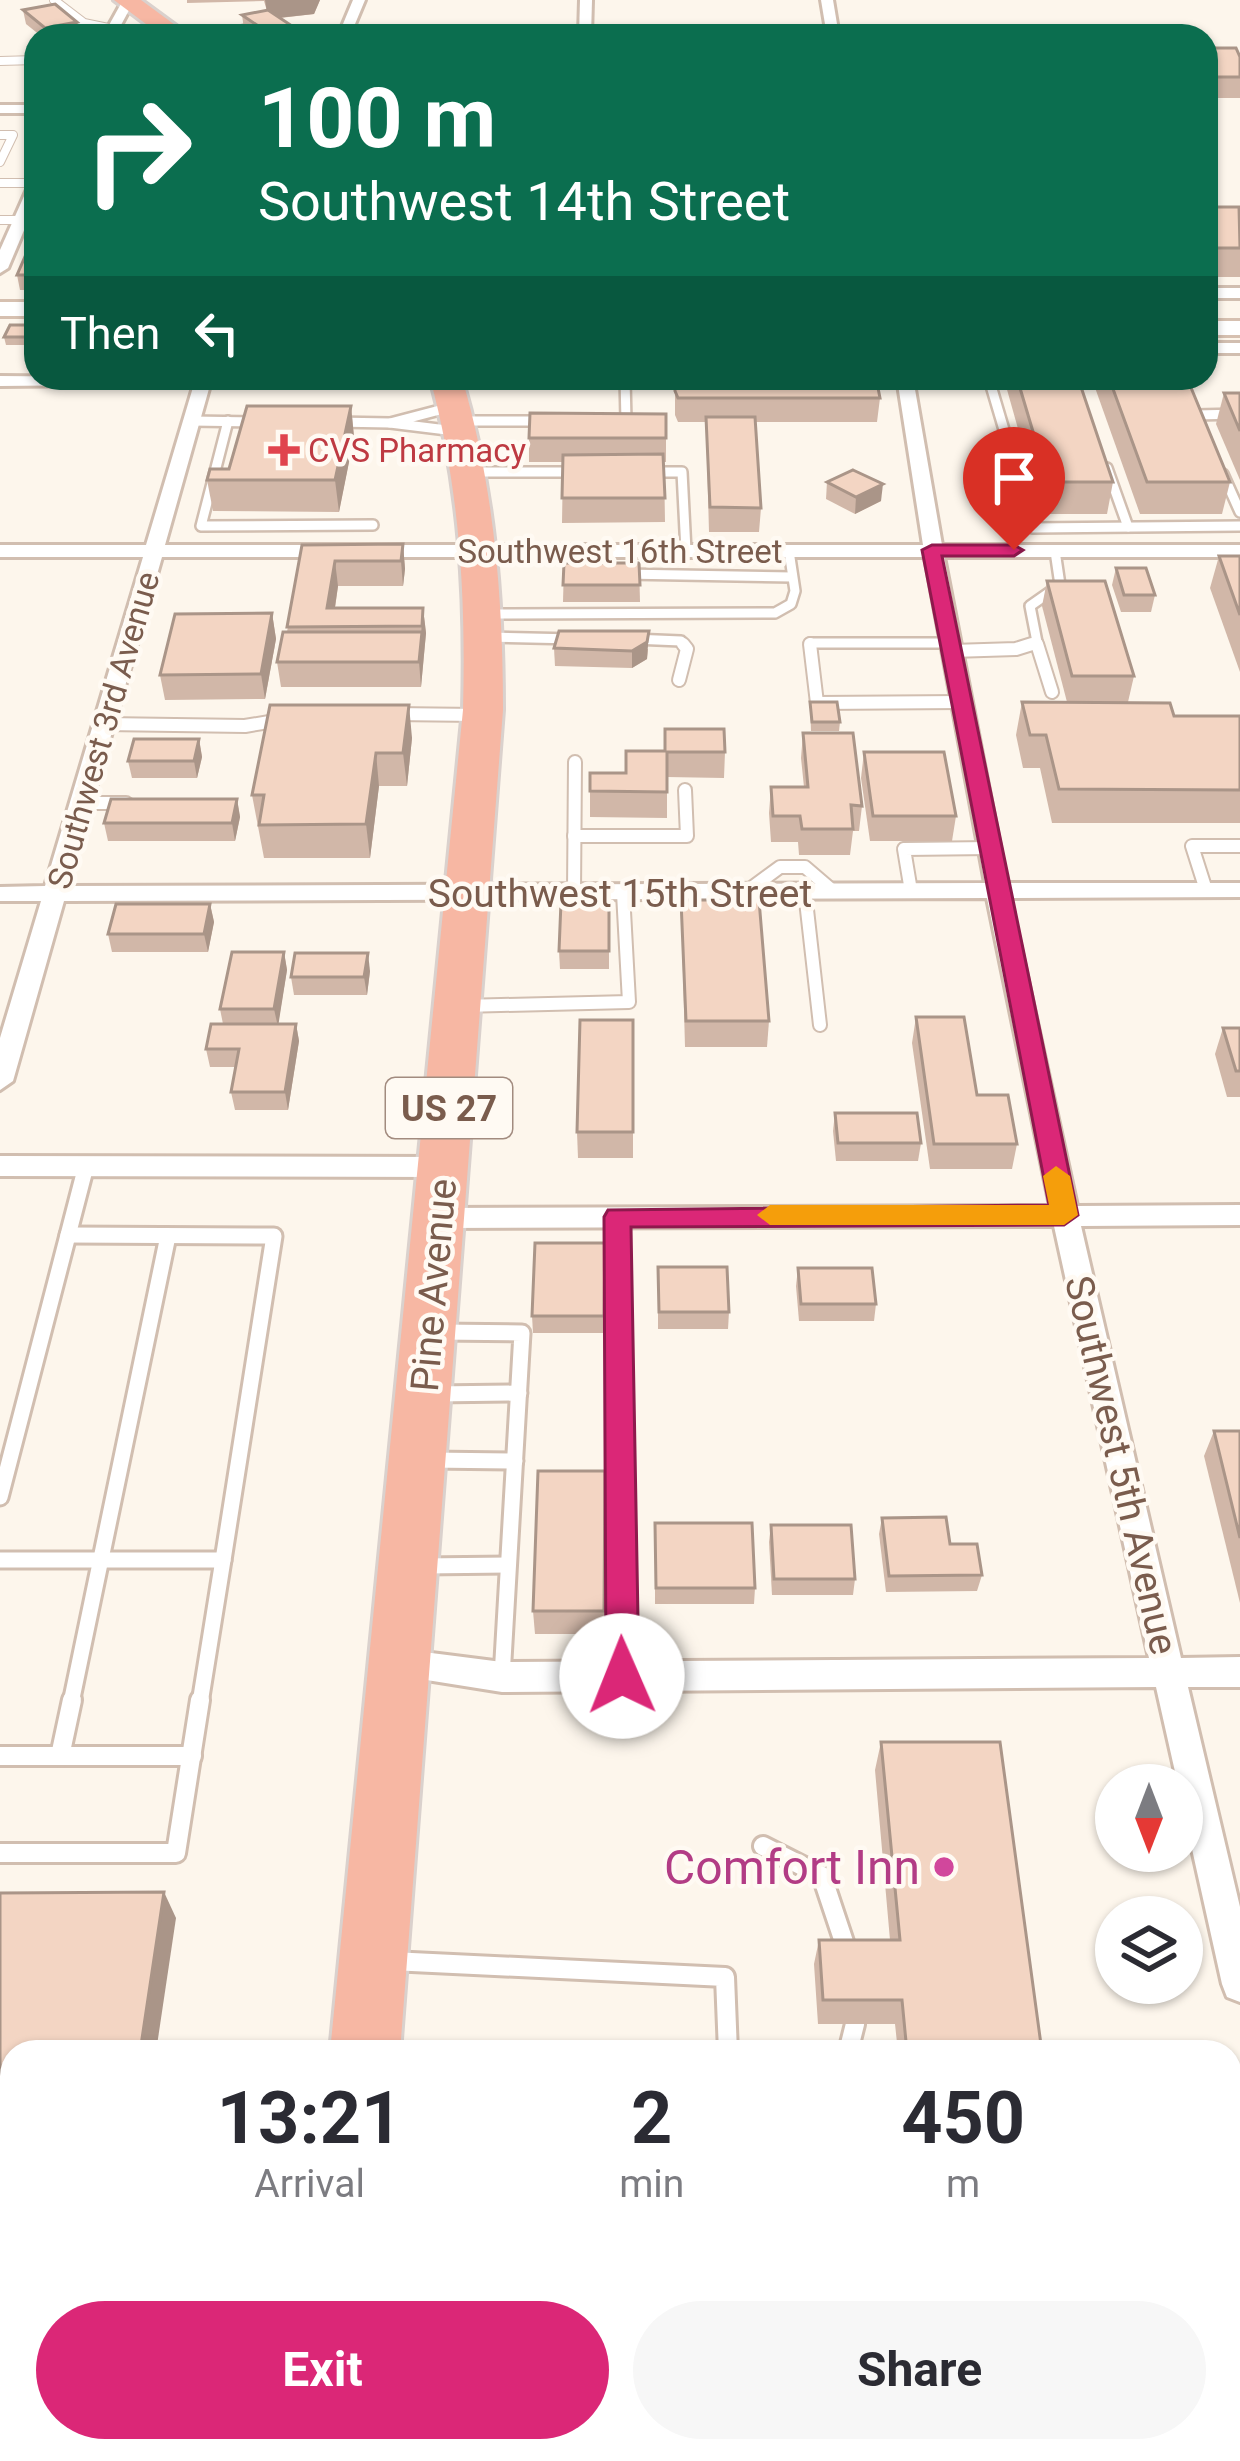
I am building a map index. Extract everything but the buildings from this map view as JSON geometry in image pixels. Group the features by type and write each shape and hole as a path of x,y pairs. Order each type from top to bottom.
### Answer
{"highway":[{"path":"127,1 161,24"},
{"name":"Pine Avenue","path":"366,2040 483,715 481,552 455,409"}],"street":[{"path":"0,268 24,213"},
{"name":"Southwest 3rd Avenue","path":"0,1081 201,390"},
{"name":"Southwest 5th Avenue","path":"907,390 932,550 1064,1215 1240,1984"},
{"name":"Southwest 16th Street","path":"0,551 481,552 563,559 686,551 1240,550"},
{"name":"Southwest 15th Street","path":"0,894 1240,890"},
{"path":"0,1166 444,1167"},
{"path":"439,1218 1240,1215"},
{"path":"400,1664 502,1677 1240,1672"}],"lane":[{"path":"55,0 87,24"},
{"path":"262,24 270,22"},
{"path":"0,135 13,135 0,162"},
{"path":"0,220 21,220"},
{"path":"602,421 626,421 626,390"},
{"path":"992,390 1033,528 1240,526"},
{"path":"1188,397 1205,434"},
{"path":"316,422 390,423 455,409 554,421"},
{"path":"390,423 455,409"},
{"path":"1196,415 1240,415"},
{"path":"192,421 270,422"},
{"path":"229,421 201,526 374,524"},
{"path":"1214,454 1240,512"},
{"path":"1105,463 1128,527"},
{"path":"470,472 588,472"},
{"path":"634,472 682,472 686,551"},
{"path":"1052,692 1030,606 1060,585 1054,550"},
{"path":"485,626 775,613 790,604 789,551"},
{"path":"620,574 792,577"},
{"path":"485,626 591,639"},
{"path":"627,638 681,641 687,649 679,680"},
{"path":"962,702 817,703 810,644 1016,649 1037,642"},
{"path":"375,714 483,715"},
{"path":"105,724 245,725 290,717"},
{"path":"574,893 575,762"},
{"path":"574,836 687,836 685,790"},
{"path":"82,803 125,803 140,809"},
{"path":"1206,890 1192,846 1240,846"},
{"path":"911,891 904,849 991,848"},
{"path":"746,892 780,867 805,867 832,891"},
{"path":"458,1006 629,1002 623,892"},
{"path":"805,892 820,1025"},
{"path":"0,1497 86,1166"},
{"path":"618,1217 622,1676"},
{"path":"0,1853 176,1853 274,1236 68,1235"},
{"path":"61,1756 168,1236"},
{"path":"429,1332 522,1333 502,1677"},
{"path":"424,1394 518,1394"},
{"path":"418,1460 514,1461"},
{"path":"0,1560 223,1561"},
{"path":"409,1566 508,1565"},
{"path":"0,1756 192,1756"},
{"path":"763,1846 822,1876 851,1964"},
{"path":"374,1960 724,1977 727,2040"},
{"path":"851,2040 855,2024"}],"slow traffic":[{"path":"770,1215 1064,1215 1056,1176"}],"place":[{"name":"CVS Pharmacy","path":"284,450"},
{"name":"Comfort Inn","path":"944,1867"}],"route":[{"path":"622,1676 618,1217 1064,1215 932,550 1014,550"}]}
